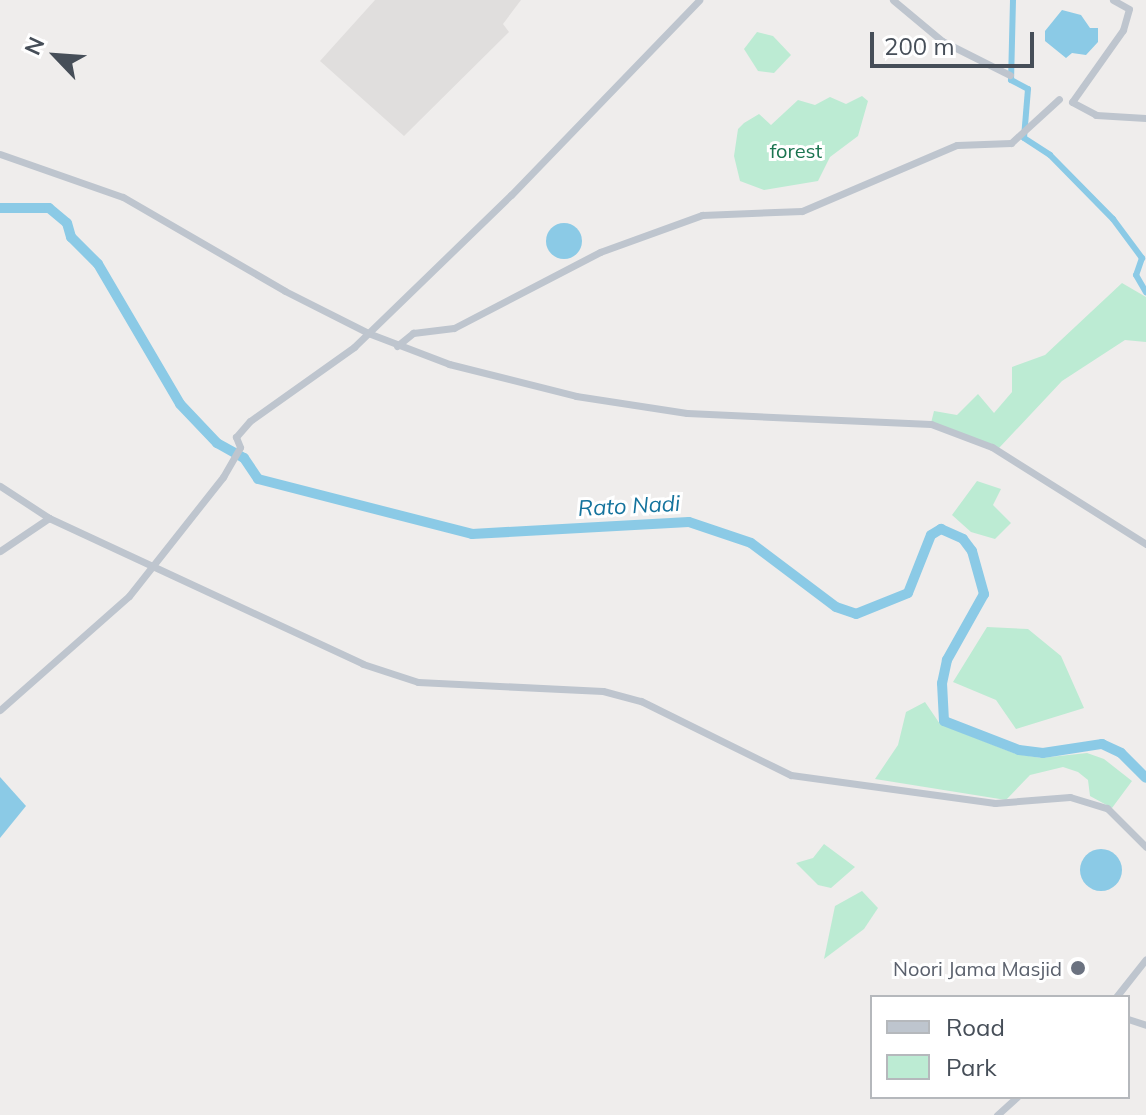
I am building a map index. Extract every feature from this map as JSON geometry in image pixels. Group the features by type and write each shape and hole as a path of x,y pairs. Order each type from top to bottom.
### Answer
{"street":[{"path":"0,710 70,653 152,568 229,466 240,447 236,437 250,421 286,400 368,333 511,195 699,0"},
{"path":"893,0 942,41 1010,75"},
{"path":"1113,0 1129,9 1123,30 1072,102 1096,115 1146,118"},
{"path":"397,346 413,333 454,328 600,252 702,215 802,211 957,145 1011,143 1059,99"},
{"path":"0,154 123,197 368,333 397,346 576,396 673,411 931,424 992,447 1146,544"},
{"path":"0,486 49,518 152,568 363,664 418,682 603,691 641,701 791,775 995,803 1070,797 1107,808 1146,847"},
{"path":"0,551 49,518"},
{"path":"1118,995 1146,959"},
{"path":"997,1115 1015,1099"}],"shaded area":[{"path":"375,0 521,0 503,24 509,32 404,136 320,61"}],"green space":[{"path":"757,32 773,36 791,55 774,73 758,71 744,49"},
{"name":"forest","path":"862,96 868,101 858,136 830,157 818,181 764,190 740,181 734,156 738,129 744,123 759,114 771,125 798,100 815,105 830,97 846,104"},
{"path":"1122,283 1146,297 1146,342 1125,340 1062,381 999,448 931,423 934,411 957,415 978,394 994,413 1012,392 1012,367 1045,355"},
{"path":"977,481 1001,489 993,505 1011,523 995,539 971,532 952,515"},
{"path":"987,627 1028,629 1061,656 1084,708 1016,729 996,700 953,682"},
{"path":"925,702 940,724 1016,754 1041,758 1087,753 1104,759 1132,781 1112,808 1090,796 1088,780 1078,772 1063,767 1030,775 1006,800 875,779 898,745 906,712"},
{"path":"824,844 855,867 831,888 818,885 796,863 813,858"},
{"path":"862,891 878,908 864,929 824,959 835,906"}],"water":[{"path":"1062,10 1081,15 1090,28 1098,28 1098,42 1086,55 1072,53 1066,58 1045,41 1045,31"},
{"path":"564,223 577,228 582,241 577,254 564,259 551,254 546,241 551,228"},
{"path":"0,777 26,806 0,838"},
{"path":"1101,849 1116,855 1122,870 1116,885 1101,891 1086,885 1080,870 1086,855"}],"waterway":[{"path":"1013,0 1011,80 1028,89 1024,138 1050,155 1113,219 1142,258 1136,275 1146,292"},
{"name":"Rato Nadi","path":"0,208 49,208 67,223 71,237 98,264 180,404 217,443 244,458 258,479 472,534 689,522 751,543 836,607 856,614 908,593 931,535 941,529 963,539 972,551 984,594 947,660 942,683 944,721 1019,750 1043,753 1102,744 1121,753 1146,778"}],"place":[{"name":"Noori Jama Masjid","path":"1078,968"}]}
